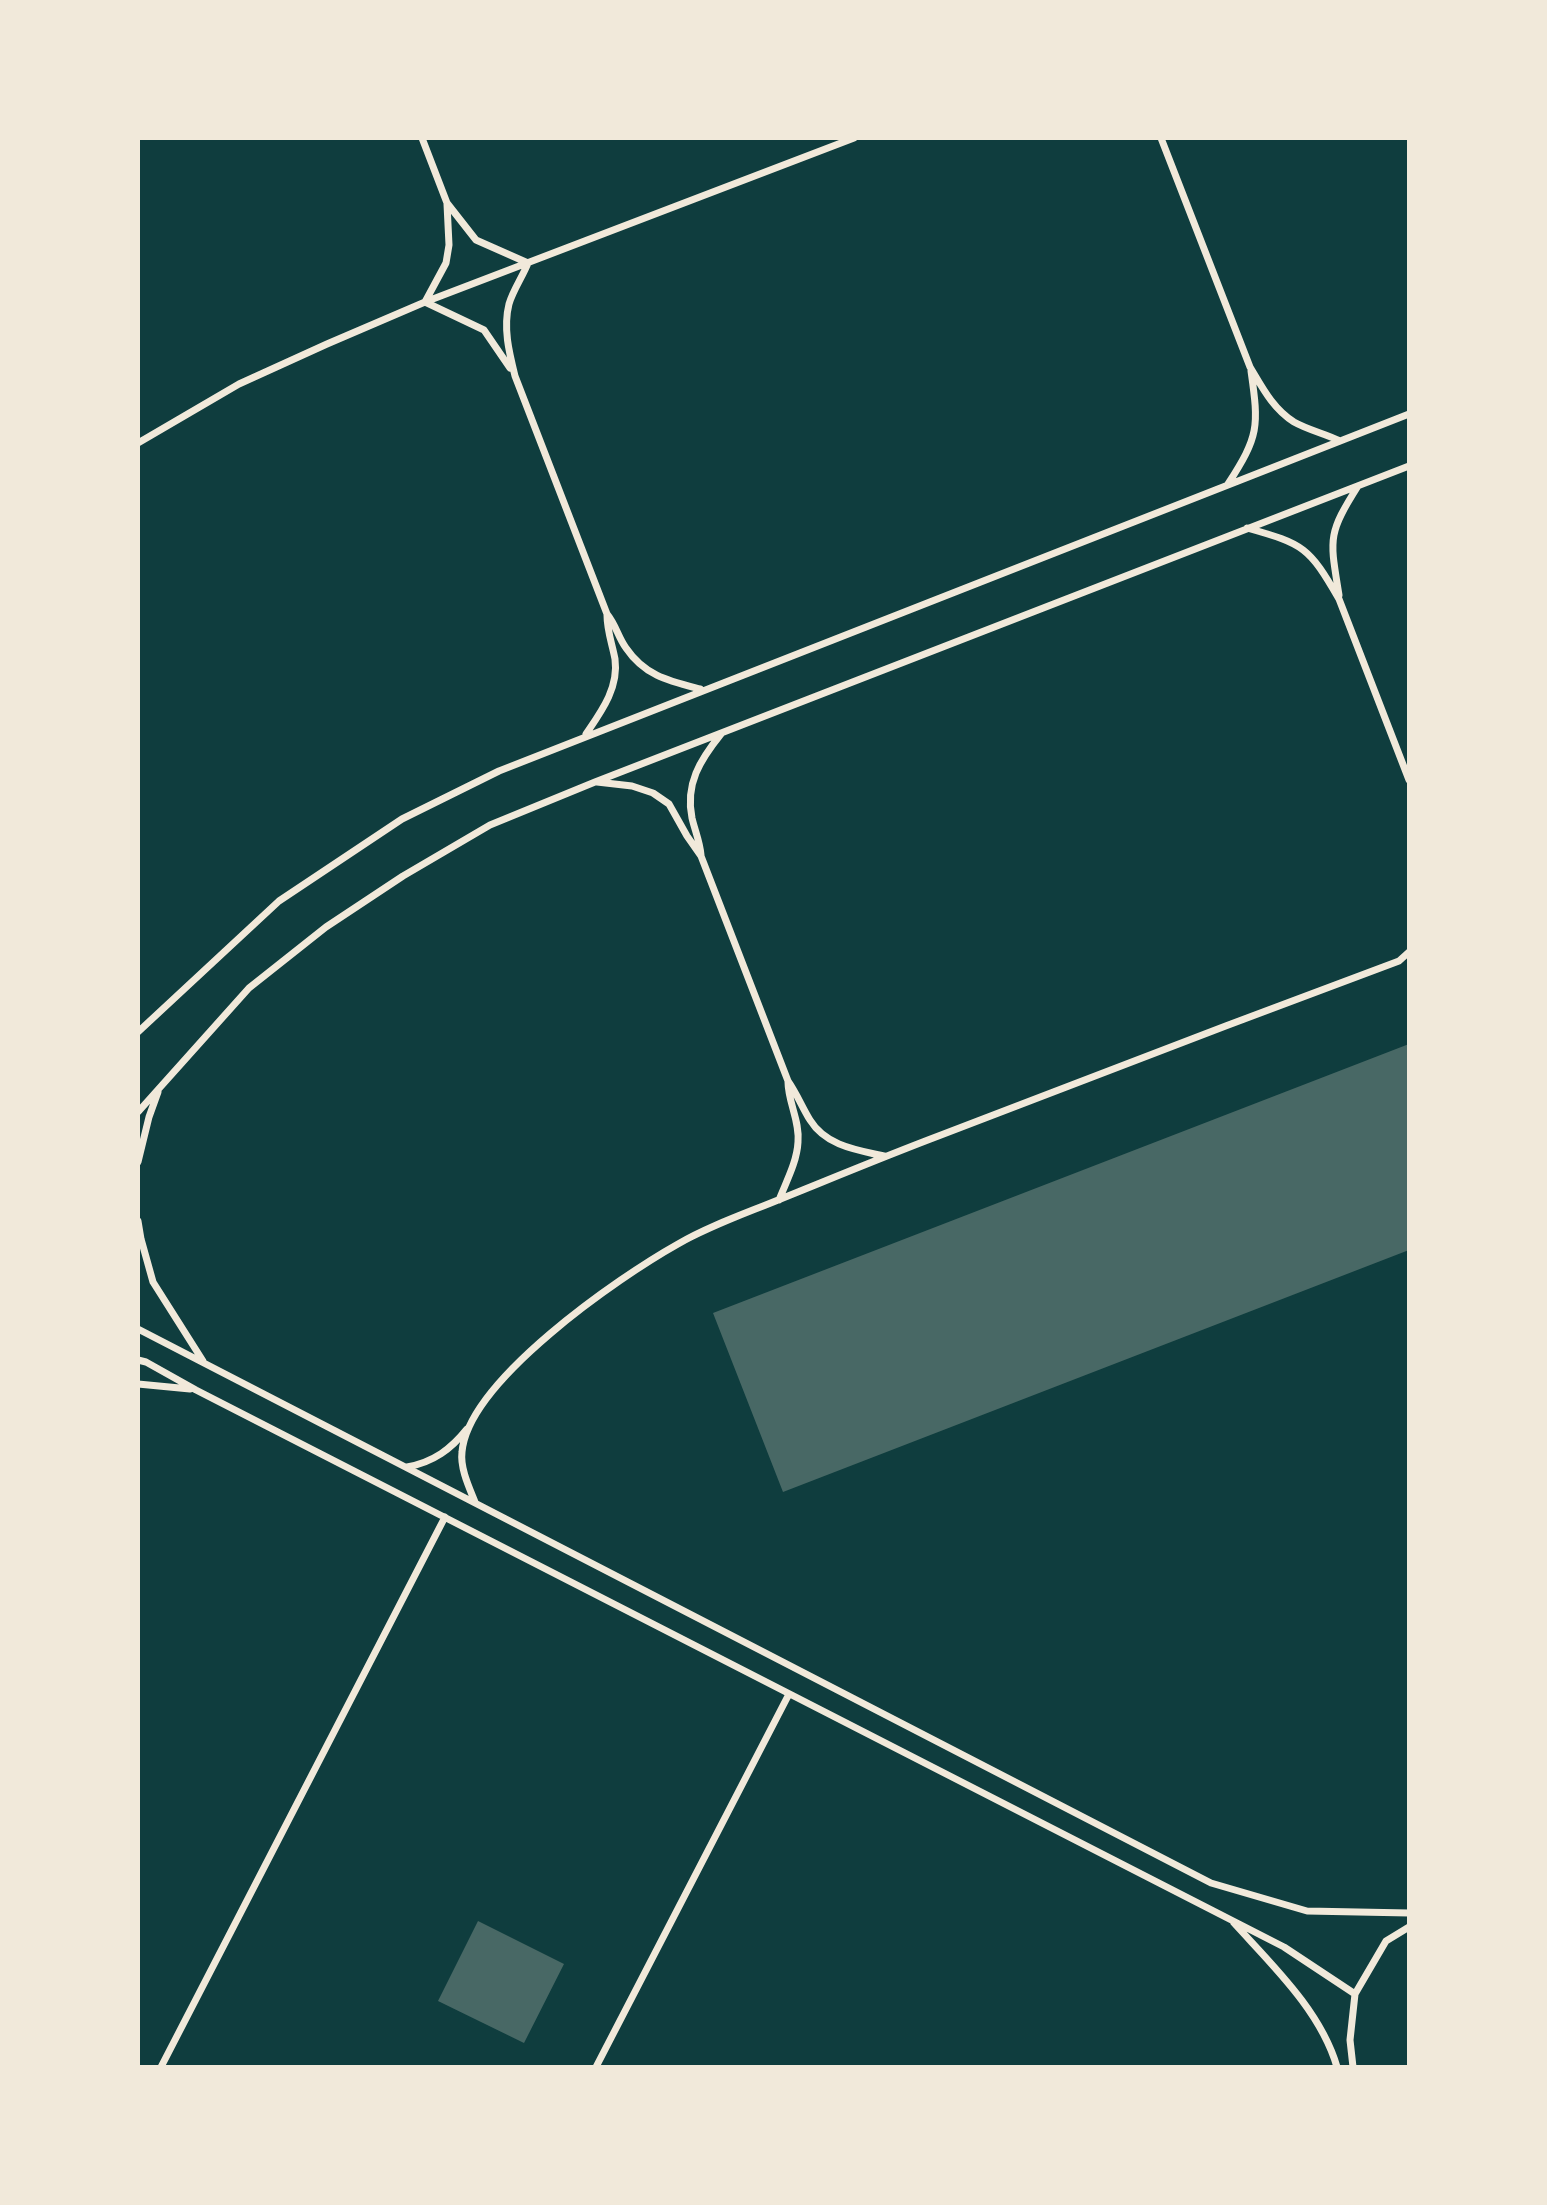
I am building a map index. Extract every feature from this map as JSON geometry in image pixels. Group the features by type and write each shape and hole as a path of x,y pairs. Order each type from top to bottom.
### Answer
{"street":[{"path":"422,138 447,203 476,240 528,263"},
{"path":"138,443 239,384 425,302 854,138"},
{"path":"1161,138 1250,367 1270,401 1295,423 1341,441"},
{"path":"425,302 446,263 449,245 447,203"},
{"path":"528,263 510,301 506,324 508,346 515,376 607,614 615,624 624,646 644,670 671,682 701,690"},
{"path":"425,302 484,330 515,376"},
{"path":"1228,485 1250,450 1255,427 1256,408 1250,367"},
{"path":"138,1032 279,901 402,819 499,771 1409,414"},
{"path":"138,1112 249,988 326,927 403,876 490,825 1409,466"},
{"path":"1358,486 1340,514 1332,535 1331,555 1339,599 1409,780"},
{"path":"1247,528 1294,542 1311,555 1339,599"},
{"path":"584,736 609,698 615,678 615,663 607,632 607,614"},
{"path":"701,856 689,796 694,774 703,757 722,733"},
{"path":"595,782 632,786 653,793 670,804 701,856 788,1081 809,1119 835,1143 884,1157"},
{"path":"1399,961 1409,952"},
{"path":"407,1467 421,1465 442,1455 456,1443 492,1391 580,1308 640,1266 680,1243 739,1215 884,1157 1399,961 1409,961"},
{"path":"779,1200 799,1142 794,1110 788,1096 788,1081"},
{"path":"138,1162 160,1085"},
{"path":"138,1222 153,1282 204,1362"},
{"path":"138,1329 1211,1884 1307,1911 1409,1913"},
{"path":"138,1360 1284,1947 1355,1994"},
{"path":"138,1384 196,1390"},
{"path":"470,1425 461,1454 475,1502"},
{"path":"161,2067 444,1517"},
{"path":"596,2067 789,1694"},
{"path":"1231,1920 1291,1987 1315,2021 1336,2067"},
{"path":"1353,2067 1350,2040 1355,1994 1386,1941 1409,1927"}],"building":[{"path":"1409,1044 1409,1250 783,1492 713,1313"},
{"path":"478,1921 564,1964 524,2043 438,2001"}]}
